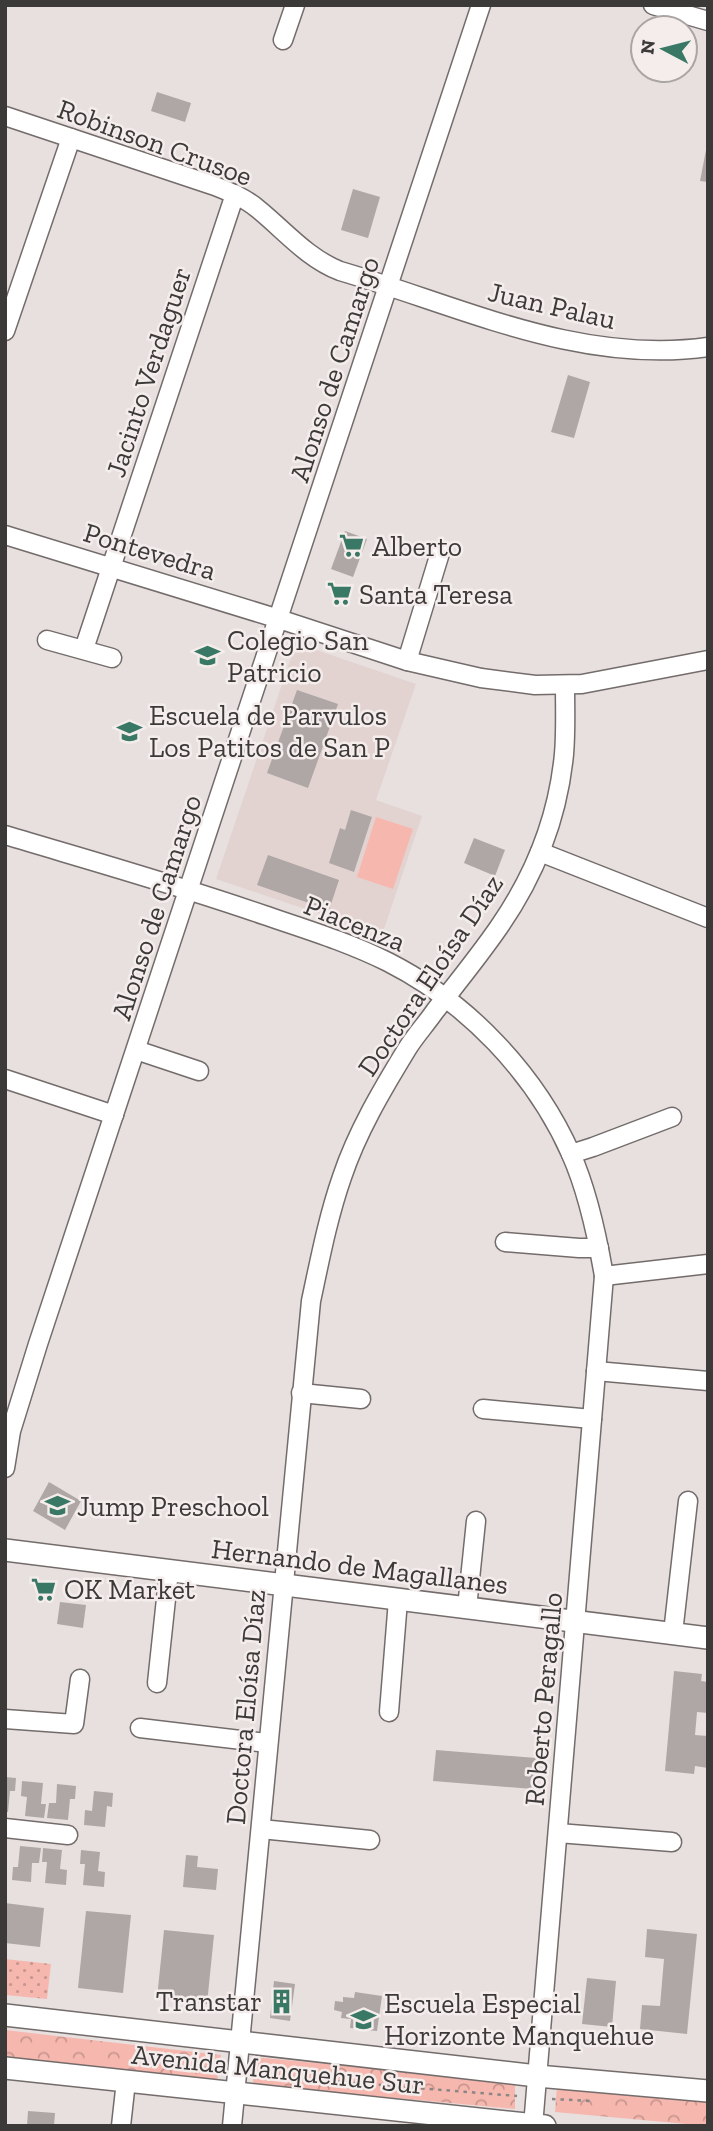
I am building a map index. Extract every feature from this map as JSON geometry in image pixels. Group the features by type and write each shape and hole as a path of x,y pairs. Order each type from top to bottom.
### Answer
{"main road":[{"name":"Hernando de Magallanes","path":"5,1550 708,1637"},
{"name":"Avenida Manquehue Sur","path":"5,2015 537,2076 708,2091"},
{"name":"Avenida Manquehue Sur","path":"5,2068 537,2125"}],"street":[{"path":"283,40 295,5"},
{"name":"Alonso de Camargo","path":"5,1468 19,1404 481,5"},
{"path":"653,5 708,21"},
{"name":"Robinson Crusoe","path":"5,116 234,194 257,208 306,253 323,264 388,286"},
{"path":"5,331 71,138"},
{"name":"Jacinto Verdaguer","path":"84,649 234,194"},
{"name":"Juan Palau","path":"388,286 531,332 589,345 640,350 708,347"},
{"name":"Pontevedra","path":"5,535 407,661 457,674 494,680 565,685 708,660"},
{"path":"407,661 440,552"},
{"path":"47,640 112,658"},
{"name":"Doctora Eloísa Díaz","path":"232,2126 301,1394 311,1301 326,1228 358,1136 379,1096 408,1046 500,926 530,875 550,827 559,789 564,752 565,685"},
{"name":"Piacenza","path":"5,835 190,890 302,928 369,953 412,975 446,997 484,1032 517,1068 547,1111 571,1154 587,1199 604,1276"},
{"path":"540,852 708,918"},
{"path":"136,1050 199,1071"},
{"path":"5,1079 114,1115"},
{"path":"571,1154 672,1116"},
{"path":"505,1242 599,1248"},
{"path":"604,1276 708,1264"},
{"name":"Roberto Peragallo","path":"537,2125 537,2076 604,1276"},
{"path":"596,1371 708,1381"},
{"path":"301,1394 361,1399"},
{"path":"483,1409 592,1419"},
{"path":"673,1633 688,1501"},
{"path":"467,1608 476,1521"},
{"path":"157,1683 169,1571"},
{"path":"388,1712 398,1600"},
{"path":"5,1719 74,1724 80,1679"},
{"path":"140,1728 267,1743"},
{"path":"5,1828 68,1835"},
{"path":"261,1829 370,1840"},
{"path":"558,1833 672,1842"},
{"path":"121,2126 126,2081"}],"path":[{"path":"169,2065 237,2070 275,2077"},
{"path":"288,2078 602,2102"}],"shaded area":[{"path":"296,643 416,684 376,800 422,816 382,935 216,879"}],"green space":[{"path":"376,817 413,829 393,889 357,877"},
{"path":"5,1959 51,1964 47,1999 5,1995"},
{"path":"5,2030 221,2055 217,2082 5,2057"},
{"path":"254,2057 515,2082 515,2109 253,2085"},
{"path":"557,2086 708,2100 708,2126 555,2112"}],"building":[{"path":"157,92 191,103 185,122 151,111"},
{"path":"708,150 708,182 700,181"},
{"path":"353,189 380,197 368,238 341,230"},
{"path":"568,375 590,382 574,438 551,432"},
{"path":"345,531 367,539 353,577 331,569"},
{"path":"297,690 338,704 308,788 267,773"},
{"path":"351,810 372,817 354,872 329,863 340,828 345,830"},
{"path":"474,838 505,850 495,876 464,863"},
{"path":"268,855 339,880 329,910 257,885"},
{"name":"Jump Preschool","path":"49,1482 81,1501 65,1530 33,1511"},
{"path":"60,1602 86,1605 83,1628 57,1624"},
{"path":"674,1671 702,1674 701,1681 708,1682 708,1713 697,1712 695,1735 708,1736 708,1768 695,1766 694,1774 665,1771"},
{"path":"436,1750 536,1758 533,1789 433,1781"},
{"path":"5,1777 16,1778 15,1791 10,1791 8,1812 5,1812"},
{"path":"22,1781 43,1783 41,1804 46,1804 44,1818 25,1816 27,1797 21,1796"},
{"path":"57,1784 76,1786 75,1799 70,1799 68,1820 47,1818 49,1803 56,1803"},
{"path":"94,1791 113,1793 112,1807 107,1806 105,1827 84,1825 85,1810 92,1811"},
{"path":"20,1846 41,1848 39,1863 32,1863 31,1882 12,1880 13,1867 18,1867"},
{"path":"43,1848 62,1850 60,1869 67,1870 66,1885 45,1883 47,1862 42,1862"},
{"path":"81,1850 100,1852 98,1871 105,1872 104,1887 83,1885 85,1864 80,1864"},
{"path":"186,1855 198,1856 197,1867 218,1869 216,1890 183,1887"},
{"path":"5,1903 44,1908 40,1947 5,1943"},
{"path":"86,1911 131,1915 123,1993 78,1988"},
{"path":"647,1929 697,1934 687,2034 640,2029 642,2005 660,2006 664,1959 645,1957"},
{"path":"164,1930 214,1935 207,2004 157,1998"},
{"path":"587,1978 616,1981 612,2027 582,2024"},
{"name":"Transtar","path":"274,1981 295,1984 290,2021 270,2018"},
{"path":"355,1992 382,1996 377,2031 350,2028 351,2019 341,2018 342,2012 334,2010 335,2001 343,2002 343,1997 354,1998"},
{"path":"28,2111 55,2113 54,2126 27,2126"}],"place":[{"name":"Alberto","path":"352,546"},
{"name":"Santa Teresa","path":"339,594"},
{"name":"Colegio San Patricio","path":"207,656"},
{"name":"Escuela de Parvulos Los Patitos de San P","path":"129,731"},
{"name":"Jump Preschool","path":"57,1506"},
{"name":"OK Market","path":"44,1589"},
{"name":"Transtar","path":"282,2001"},
{"name":"Escuela Especial Horizonte Manquehue","path":"364,2019"}]}
